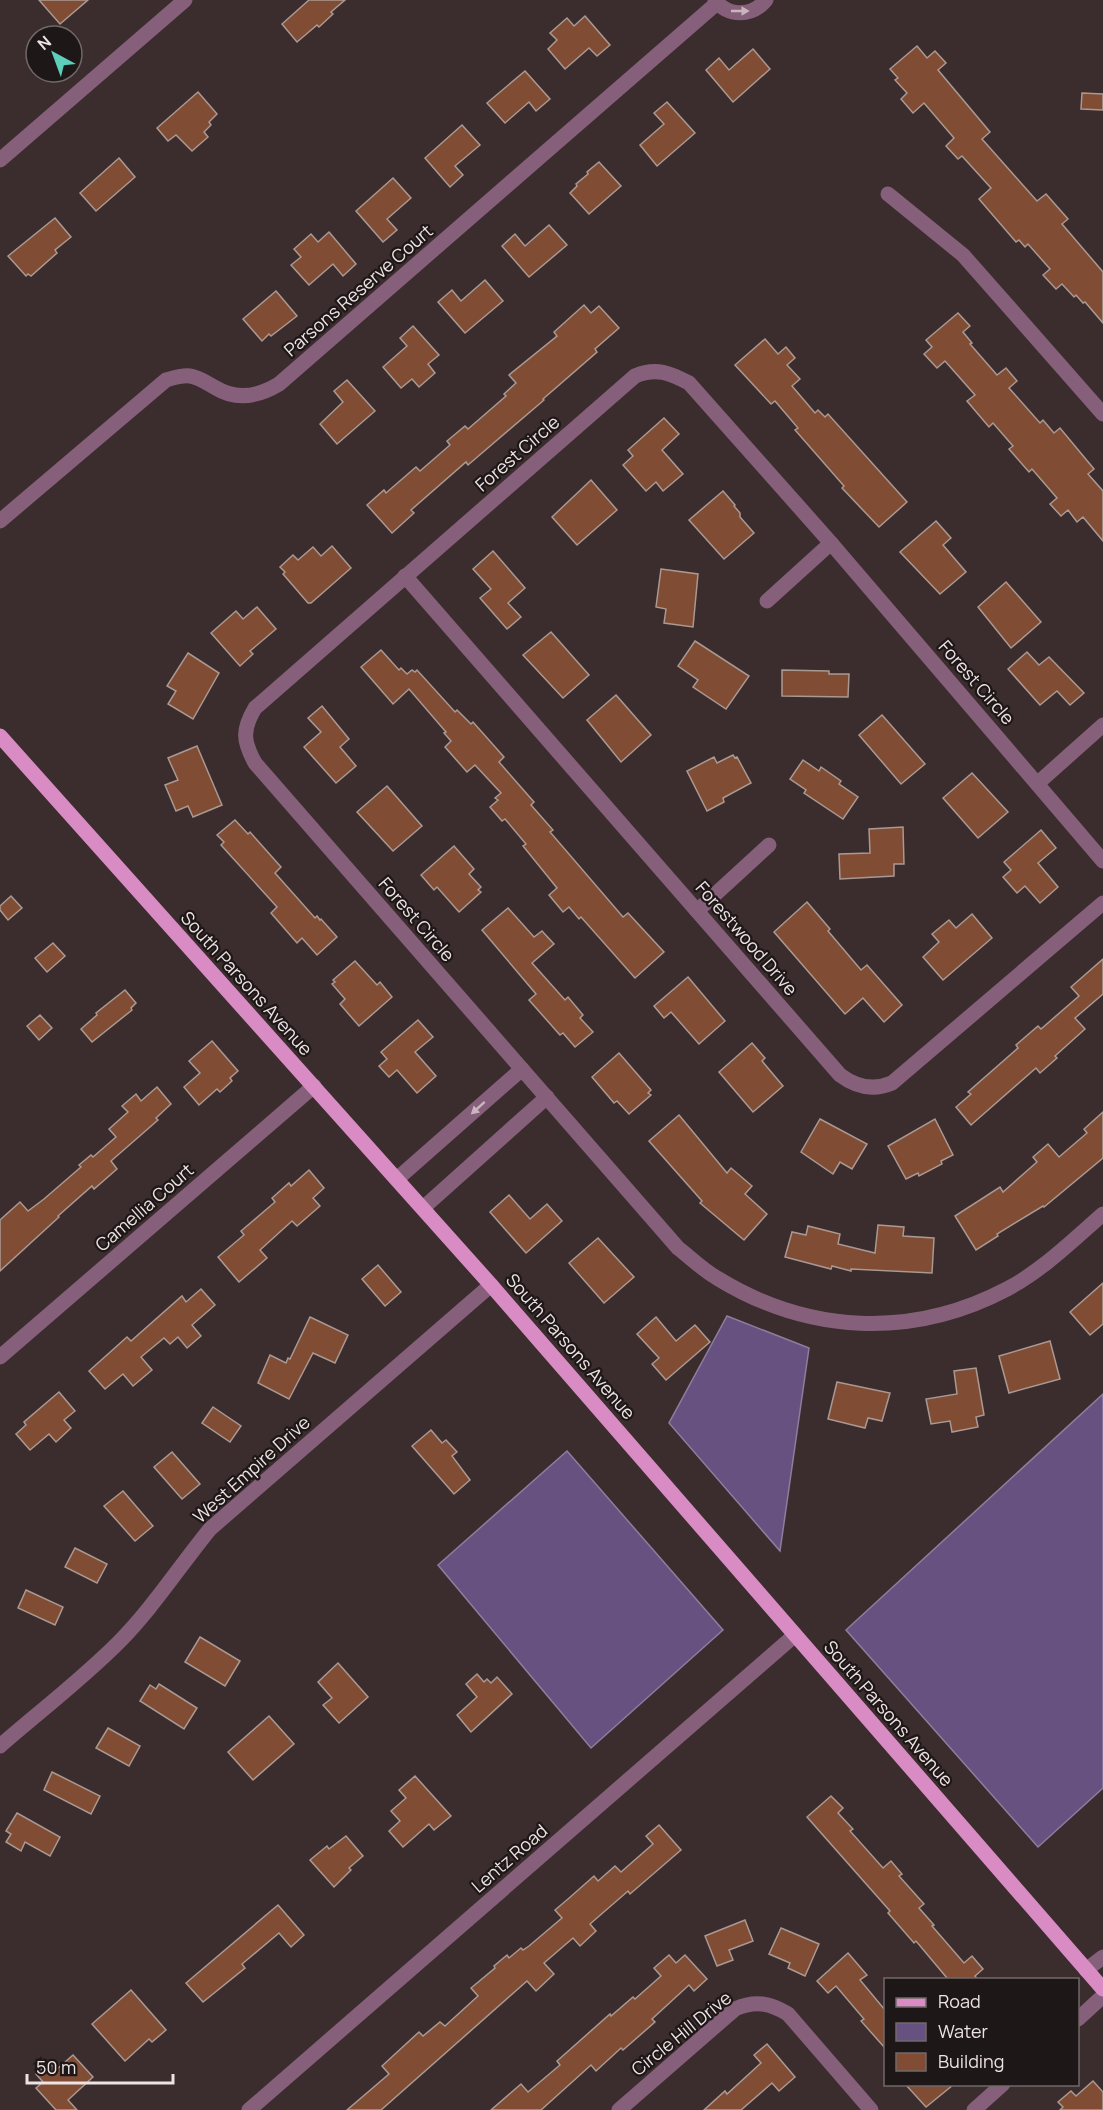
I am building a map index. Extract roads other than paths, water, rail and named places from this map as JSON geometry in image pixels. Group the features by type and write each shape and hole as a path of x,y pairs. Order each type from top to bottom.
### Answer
{"main road":[{"name":"South Parsons Avenue","path":"0,736 491,1285 1103,1989"}],"street":[{"path":"0,160 185,0"},
{"path":"716,2 725,9 744,13 754,10 766,0"},
{"name":"Parsons Reserve Court","path":"0,521 166,380 189,376 236,396 265,393 279,384 716,2"},
{"path":"888,194 963,255 1103,414"},
{"name":"Forest Circle","path":"1103,861 831,543 689,384 674,375 661,371 647,371 635,376 255,708 246,722 245,736 255,763 678,1248 716,1277 755,1299 793,1313 834,1322 876,1324 920,1320 963,1310 1009,1289 1049,1262 1103,1214"},
{"path":"767,601 831,543"},
{"name":"Forestwood Drive","path":"405,576 840,1075 851,1084 880,1088 892,1083 1103,903"},
{"path":"1038,783 1103,725"},
{"path":"697,911 769,845"},
{"path":"397,1179 522,1069"},
{"name":"Camellia Court","path":"0,1357 314,1086"},
{"path":"423,1208 547,1097"},
{"name":"West Empire Drive","path":"0,1746 118,1643 152,1606 181,1564 210,1529 491,1285"},
{"name":"Lentz Road","path":"249,2110 795,1635"},
{"path":"1086,1970 1103,1957"},
{"path":"1079,2017 1103,1996"},
{"name":"Circle Hill Drive","path":"619,2110 735,2009 748,2003 762,2003 775,2006 788,2014 871,2110"},
{"path":"974,2110 1002,2086"}],"water":[{"path":"727,1316 809,1348 780,1551 669,1423"},
{"path":"1103,1394 1103,1788 1038,1847 846,1630"},
{"path":"567,1451 723,1630 591,1748 438,1565"}]}
